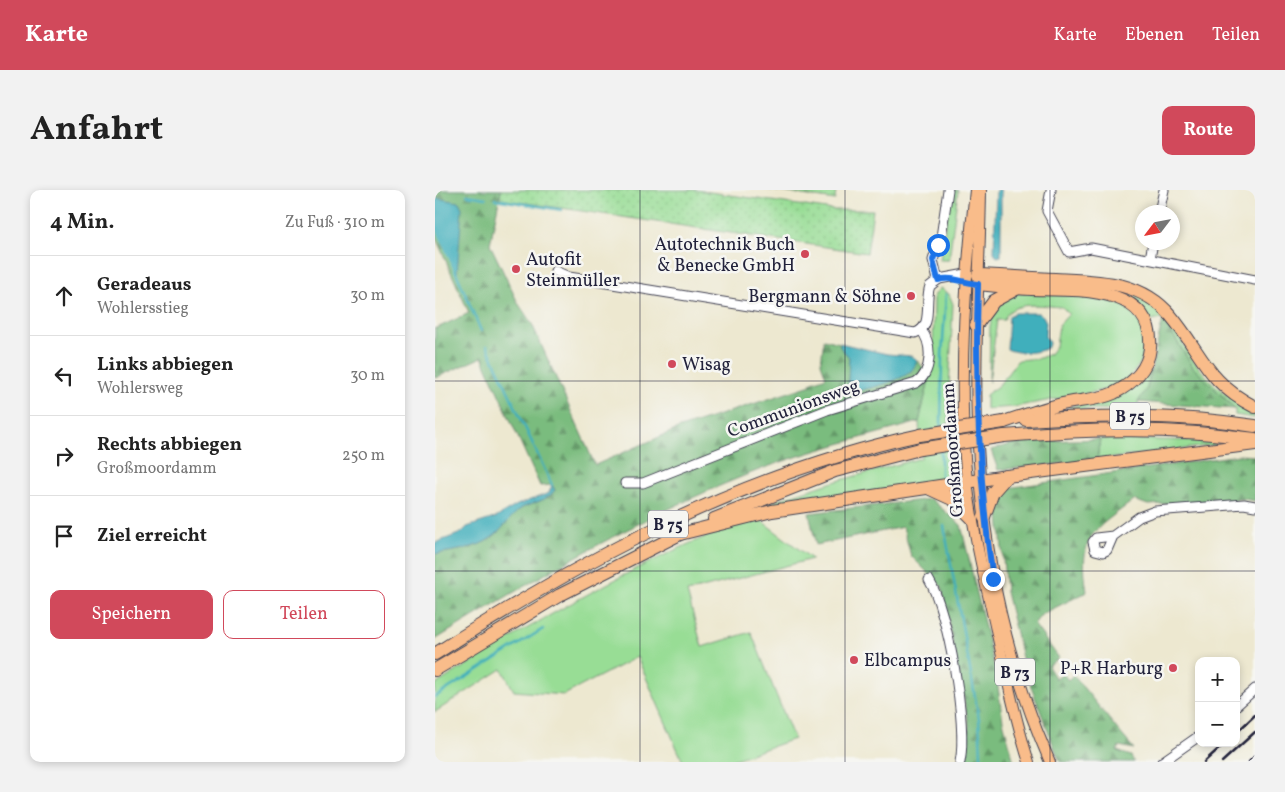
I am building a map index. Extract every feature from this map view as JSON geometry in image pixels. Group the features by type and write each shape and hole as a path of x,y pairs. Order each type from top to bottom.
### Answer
{"highway":[{"name":"B 75","path":"972,279 1018,288 1085,291 1120,298 1137,310 1145,322 1150,335 1150,349 1146,363 1139,375 1115,393 1059,405 1004,422"},
{"path":"972,279 1109,282 1143,292 1170,314 1201,362 1215,378 1236,396 1255,407"},
{"path":"977,325 994,301 1018,288"},
{"name":"B 75","path":"435,654 552,584 669,523 735,494 831,458 920,435 1004,422 1082,416 1168,416 1255,426"},
{"name":"B 75","path":"435,670 560,595 676,535 741,507 835,471 921,449 1005,436 1123,429 1165,430 1255,439"},
{"path":"967,482 1255,444"},
{"path":"927,488 954,500 978,517 993,492 1007,476"},
{"name":"B 75","path":"676,535 772,511 967,482"}],"main road":[{"name":"Großmoordamm","path":"975,190 972,279 977,325 976,415 980,480 978,517 1003,662 1029,762"},
{"name":"Großmoordamm","path":"981,190 963,379 967,482 978,517 1012,663 1050,762"}],"street":[{"path":"938,280 933,260 941,237 948,190"},
{"path":"1051,190 1047,211 1069,252 1091,248 1255,280"},
{"path":"1161,205 1164,190"},
{"path":"1150,259 1152,250"},
{"path":"555,271 569,277 911,333 921,330 927,318 929,290 938,280 952,278 972,279"},
{"name":"Communionsweg","path":"625,483 643,483 827,410 916,383 925,375 929,364 926,338 921,330"},
{"path":"1113,536 1139,517 1155,511 1244,504 1255,506"},
{"path":"929,580 942,609 959,700 963,737 960,762"},
{"path":"1240,702 1255,689"},
{"path":"1161,762 1195,739"}],"green space":[{"path":"435,190 501,190 490,244 518,303 532,324 595,465 680,428 811,385 810,383 826,377 821,363 824,339 840,343 840,347 849,357 848,385 843,391 910,372 917,360 930,376 919,422 798,456 717,487 634,526 593,548 435,640 435,554 464,549 485,542 495,535 522,508 544,499 555,490 552,485 540,486 482,357 435,378 435,329 469,313 435,236"},
{"path":"501,190 696,190 833,210 873,210 867,253 500,199"},
{"path":"770,190 836,190 835,200"},
{"path":"951,190 958,190 949,260 940,260"},
{"path":"940,288 949,294 953,304 948,411 951,480 757,510 756,507 830,483 921,458 919,422 933,360 934,296"},
{"path":"1125,291 1138,297 1159,312 1202,372 1223,392 1255,413 1255,418 1235,415 1235,408 1193,367 1163,319 1151,321 1124,295"},
{"path":"1015,293 1103,297 1125,306 1140,322 1146,341 1141,362 1130,377 1109,389 1014,407 986,409 986,395 999,385 1018,360 1040,358 1050,354 1056,346 1059,325 1069,314 1062,307 1029,305 1013,309 1004,320 997,320 989,382 990,326 992,318 1001,301"},
{"path":"1163,319 1193,367 1235,409 1138,402 1147,388"},
{"path":"1151,370 1147,388 1138,402 1139,409 1071,409 1069,407 1126,392"},
{"path":"1100,439 1216,441 1215,445 1097,460"},
{"path":"1100,439 1097,460 998,470 991,450 1019,442"},
{"path":"1239,455 1255,456 1255,501 1244,499 1148,505 1134,500 1098,528 1091,537 1085,558 1087,592 1042,614 1034,624 1059,658 1048,666 1056,679 1063,674 1068,680 1073,675 1134,749 1119,746 1117,751 1131,756 1134,762 1060,762 1026,674 1006,592 998,504 1007,488"},
{"path":"931,499 961,525 996,674 1003,721 1014,762 965,762 969,726 942,587 911,556 903,527 816,545 809,513"},
{"path":"759,519 812,559 687,592 702,647 751,632 794,739 727,762 683,762 637,657 564,695 514,691 502,669 435,712 435,685 505,641 577,600 659,558 708,536"}],"water":[{"path":"996,190 1001,190 1001,256 997,257 994,252"},
{"path":"435,198 459,202 462,208 457,274 435,223"},
{"path":"1015,313 1038,313 1043,316 1046,322 1045,336 1049,343 1048,347 1039,351 1028,352 1016,352 1007,349 1009,316"},
{"path":"840,343 887,354 912,356 917,360 911,371 899,379 868,388 843,392 848,385 849,357 840,347"},
{"path":"552,485 555,490 552,494 522,508 495,535 485,542 464,549 435,554 435,543 461,533 467,527 497,517 517,505 549,493"}],"waterway":[{"path":"467,195 486,198"},
{"path":"495,199 562,210"},
{"path":"435,223 481,331"},
{"path":"941,427 942,356 946,294"},
{"path":"487,346 552,485"},
{"path":"941,450 941,476"},
{"path":"944,526 979,719 981,757"},
{"path":"435,697 543,629"}],"railway":[{"path":"1240,729 1255,715"},
{"path":"1222,762 1255,732"},
{"path":"1204,762 1221,747"},
{"path":"1249,762 1255,756"}],"place":[{"name":"Autotechnik Buch & Benecke GmbH","path":"805,254"},
{"name":"Autofit Steinmüller","path":"516,269"},
{"name":"Bergmann & Söhne","path":"911,296"},
{"name":"Wisag","path":"672,364"},
{"name":"Elbcampus","path":"854,660"},
{"name":"P+R Harburg","path":"1173,668"}],"route":[{"path":"938,245 933,257 933,266 938,280 952,278 966,284 978,284 976,327 978,448 980,480 993,579"}]}
